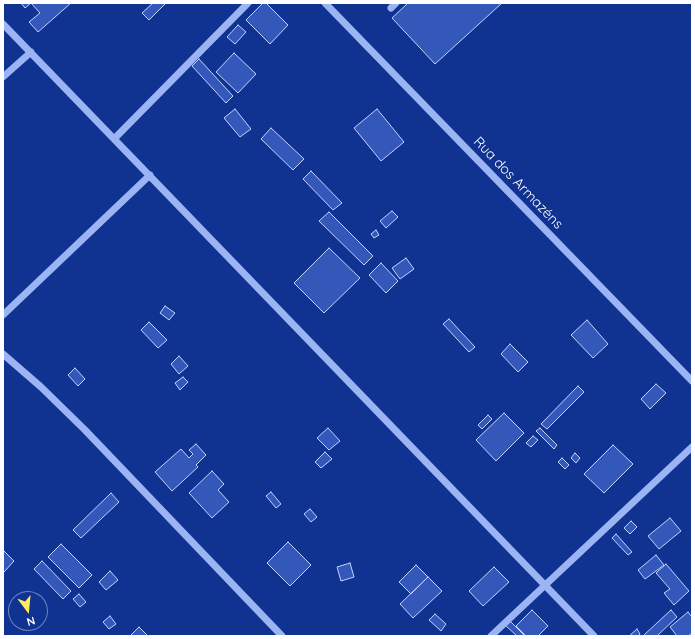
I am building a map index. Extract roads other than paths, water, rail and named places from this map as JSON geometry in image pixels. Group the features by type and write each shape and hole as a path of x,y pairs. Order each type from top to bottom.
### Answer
{"street":[{"path":"114,139 248,3"},
{"name":"Rua dos Armazéns","path":"325,3 692,381"},
{"path":"3,24 594,636"},
{"path":"3,77 31,52"},
{"path":"3,315 150,175"},
{"path":"3,354 41,387 85,430 282,636"},
{"path":"491,636 692,447"}]}
